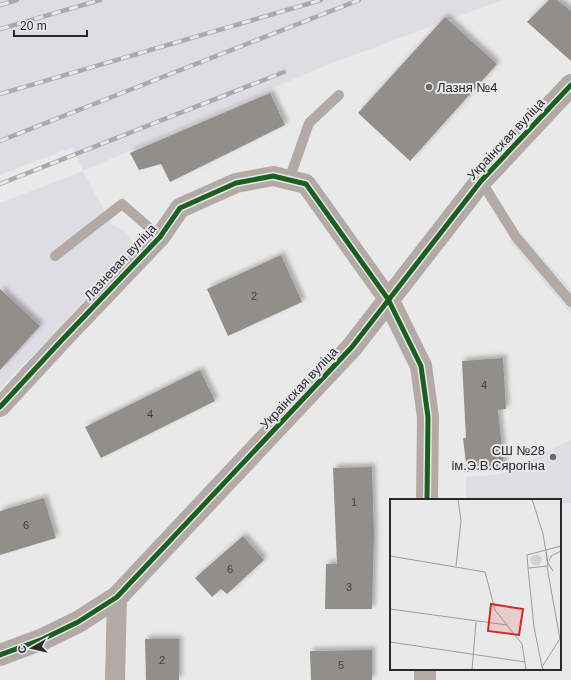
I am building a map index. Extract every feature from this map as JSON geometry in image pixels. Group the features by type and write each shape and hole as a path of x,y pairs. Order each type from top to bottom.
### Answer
{"street":[{"name":"Украінская вуліца","path":"0,655 43,639 71,626 117,597 352,347 481,181 571,85"},
{"name":"Лазневая вуліца","path":"0,407 160,237 180,208 236,184 273,176 306,184 388,299"},
{"path":"388,299 421,366 428,417 427,499"},
{"path":"115,680 117,597"}],"lane":[{"path":"289,180 309,123 339,95"},
{"path":"481,181 516,237 571,302"},
{"path":"54,256 122,204 160,237"}],"shaded area":[{"path":"0,0 502,0 322,67 83,171 73,147 0,175"},
{"path":"83,171 112,225 127,233 134,246 124,260 0,389 0,203"},
{"path":"522,234 571,289 571,314 510,242"},
{"name":"СШ №28 ім.Э.В.Сярогіна","path":"571,440 571,503 561,503 561,499 466,499 466,477 501,474"}],"building":[{"path":"549,0 557,0 571,11 571,61 527,22"},
{"name":"Лазня №4","path":"445,17 497,64 410,161 358,113"},
{"path":"270,93 285,125 170,182 161,164 139,170 130,153"},
{"path":"281,255 302,302 228,336 207,289"},
{"path":"0,289 40,326 0,370"},
{"path":"503,358 506,409 498,410 504,467 467,472 463,438 466,438 462,361"},
{"path":"200,370 215,401 101,458 85,427"},
{"path":"372,467 374,535 372,609 325,609 326,564 337,564 333,468"},
{"path":"44,498 56,538 0,555 0,511"},
{"path":"243,536 264,560 227,594 221,589 212,597 195,578"},
{"path":"145,639 179,639 179,680 146,680"},
{"path":"372,650 372,680 311,680 310,651"}],"railway":[{"path":"0,5 17,0"},
{"path":"0,29 100,0"},
{"path":"0,94 321,0"},
{"path":"0,141 359,0"},
{"path":"0,184 284,72"}],"cycle path":[{"path":"0,655 43,639 78,622 117,597 352,347 481,181 571,85"},
{"path":"0,407 160,237 180,208 236,183 273,176 306,184 388,299 421,366 428,417 427,499"}],"place":[{"name":"Лазня №4","path":"429,87"},
{"name":"СШ №28 ім.Э.В.Сярогіна","path":"553,457"}]}
